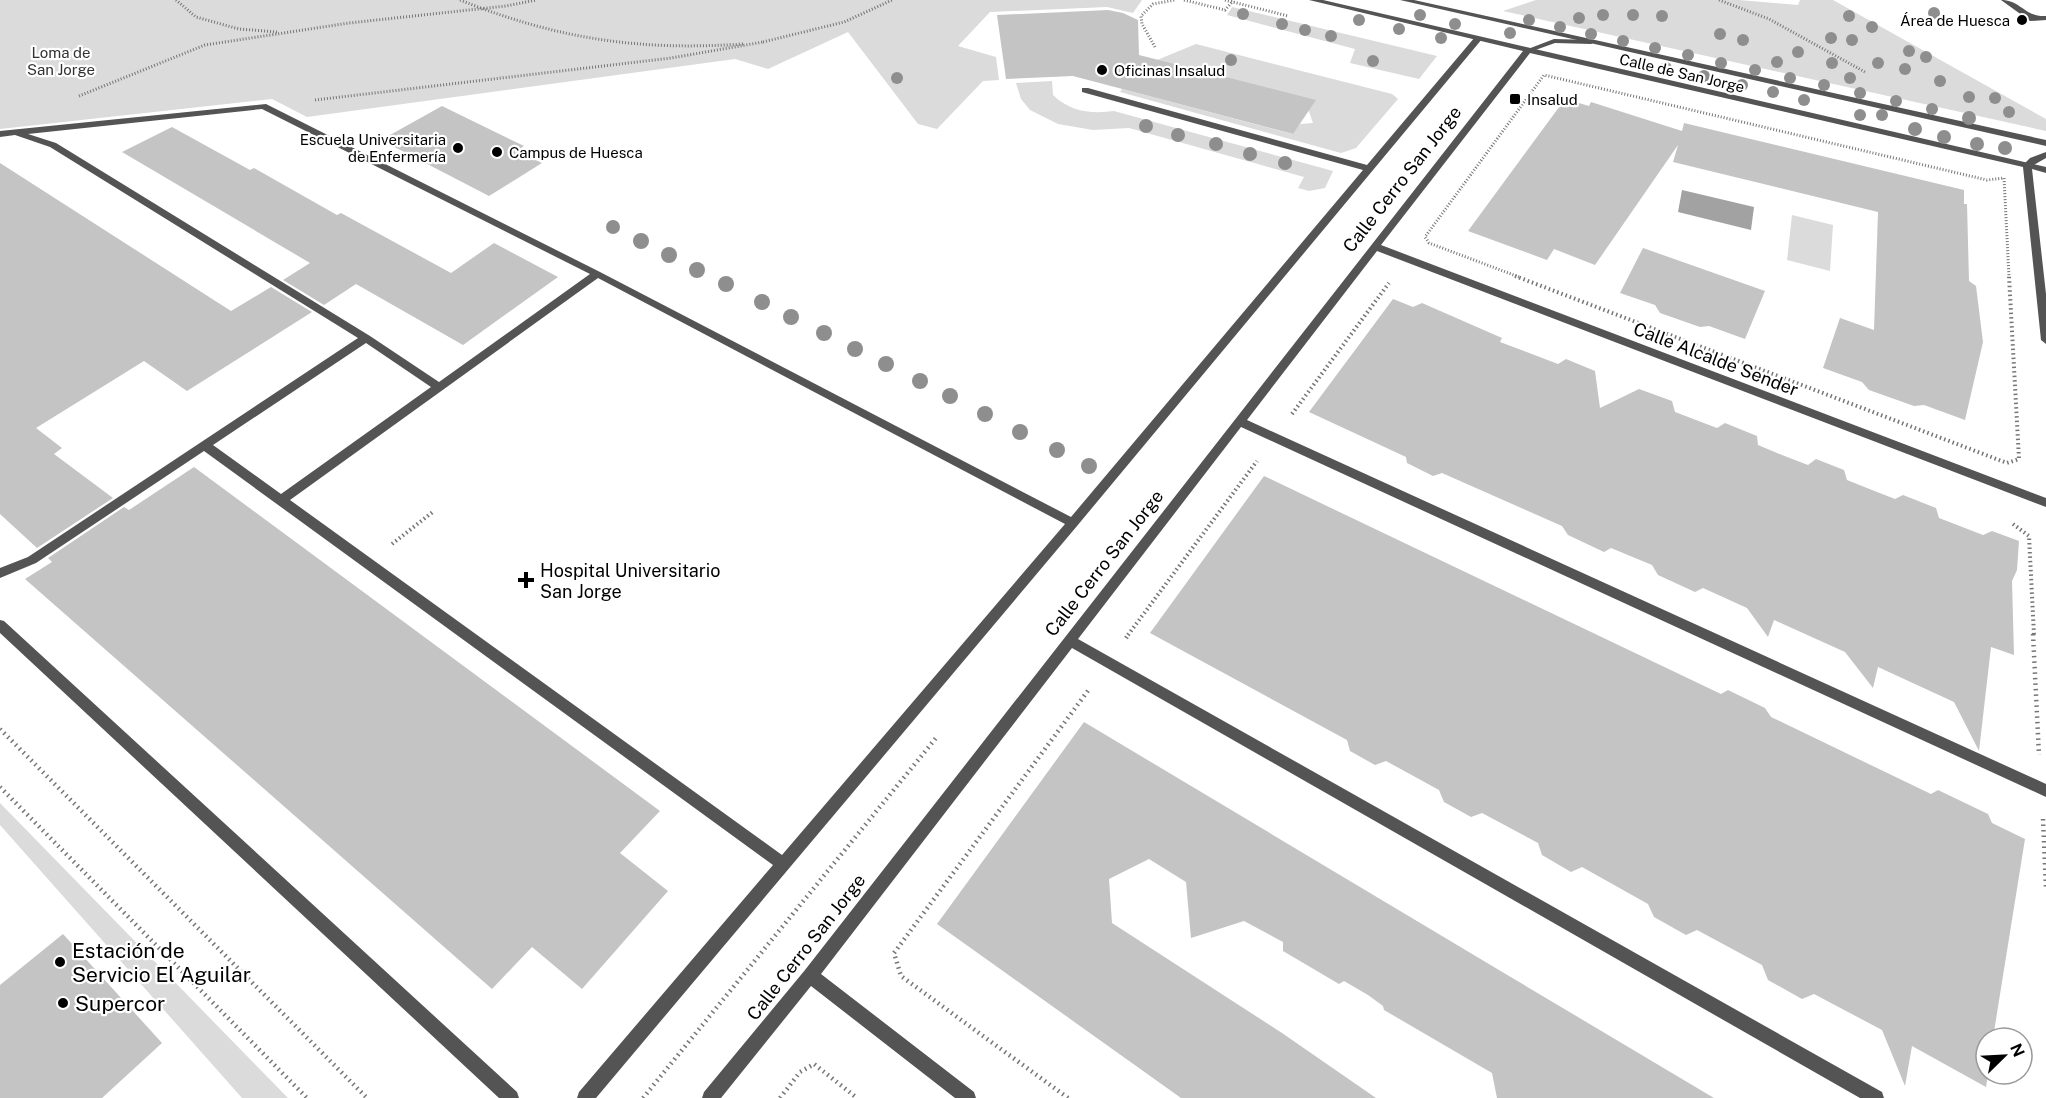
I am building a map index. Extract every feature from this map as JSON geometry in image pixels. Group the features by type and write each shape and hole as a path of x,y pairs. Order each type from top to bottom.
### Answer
{"street":[{"name":"Calle de San Jorge","path":"1313,0 2046,170"},
{"name":"Calle de San Jorge","path":"1404,0 2046,143"},
{"path":"2005,0 2033,19 2046,18"},
{"path":"585,1098 782,863 1073,523 1479,39"},
{"path":"1527,51 1554,41 1591,42"},
{"name":"Calle Cerro San Jorge","path":"710,1098 810,975 1527,51"},
{"path":"1085,90 1370,169"},
{"path":"0,134 263,106 597,274 1073,523"},
{"path":"15,132 53,145 366,338 439,387"},
{"path":"2046,155 2027,165 2046,340"},
{"name":"Calle Alcalde Sender","path":"1374,246 2046,503"},
{"path":"281,500 597,274"},
{"path":"0,573 32,560 366,338"},
{"path":"1238,421 2044,790"},
{"path":"204,446 782,863"},
{"path":"0,625 511,1098"},
{"path":"1069,640 1876,1098"},
{"path":"810,975 968,1098"}],"path":[{"path":"176,0 196,17 239,29 286,33"},
{"path":"460,0 526,27 572,38 674,47 711,47 763,42"},
{"path":"75,98 205,45 349,23 536,0"},
{"path":"263,106 671,58 763,42 844,22 892,0"},
{"path":"1155,47 1141,22 1142,15 1147,8 1157,3 1175,0"},
{"path":"1184,0 1225,10 1233,0"},
{"path":"1719,0 1769,19 1872,76"},
{"path":"1544,75 1987,180 2004,178 2019,459 2007,462 1429,243 1425,237 1544,75"},
{"path":"1068,1098 901,976 894,953 1389,283 1400,281"},
{"path":"367,562 434,511"},
{"path":"2006,521 2029,536 2044,790 2046,888"},
{"path":"0,729 367,1098"},
{"path":"0,788 307,1098"},
{"path":"780,1098 800,1072 814,1064 857,1098"}],"green space":[{"name":"Loma de San Jorge","path":"0,0 1142,0 1133,13 1107,7 990,12 958,46 996,57 999,80 983,81 937,129 918,124 848,32 768,69 735,59 307,117 272,99 0,129"},
{"path":"1536,0 1739,0 1798,5 1800,0 1833,0 2046,119 2046,131 1503,11"},
{"path":"1232,7 1437,56 1419,79 1350,63 1355,49 1227,15"},
{"path":"1196,44 1392,94 1398,99 1356,148 1341,153 1120,92 1122,89 1292,134 1300,124 1313,123 1308,109 1157,60"},
{"path":"1052,81 1053,95 1074,108 1090,112 1114,111 1333,171 1325,188 1309,191 1298,188 1304,177 1129,128 1093,130 1058,124 1030,110 1021,99 1016,83"},
{"path":"1792,215 1833,225 1830,271 1787,260"},
{"path":"0,803 288,1098 242,1098 0,825"}],"shaded area":[{"path":"1682,190 1754,207 1751,230 1678,212"}],"building":[{"name":"Oficinas Insalud","path":"1108,10 1123,13 1138,20 1139,55 1316,100 1293,134 1073,76 1006,79 997,15"},
{"path":"1565,99 1589,106 1591,102 1682,131 1684,123 1964,190 1964,204 1967,204 1969,281 1976,286 1983,342 1965,420 1924,405 1914,406 1869,390 1862,382 1823,368 1840,318 1874,330 1878,212 1673,162 1678,145 1595,265 1554,249 1547,260 1468,231"},
{"name":"Escuela Universitaria de Enfermería","path":"442,106 524,146 516,151 542,163 489,196 381,140"},
{"path":"172,127 250,170 254,168 337,215 341,213 451,273 494,243 558,277 463,345 356,284 324,305 283,280 310,263 122,152"},
{"path":"0,163 231,311 271,287 312,312 187,391 144,361 36,428 62,448 54,454 113,498 37,548 0,514"},
{"path":"1643,248 1765,291 1745,339 1709,326 1700,327 1660,313 1655,305 1620,293"},
{"path":"1393,299 1413,307 1422,303 1502,338 1500,342 1558,364 1566,359 1595,371 1600,408 1639,389 1672,401 1675,412 1717,428 1725,423 1757,436 1758,445 1782,455 1808,465 1816,459 1844,470 1847,480 1895,499 1903,495 1936,508 1939,518 1983,535 1992,531 2019,541 2017,570 2012,581 2014,655 1991,647 1979,751 1954,702 1878,667 1873,688 1845,652 1774,620 1768,637 1747,608 1703,588 1695,592 1658,575 1652,565 1611,548 1604,552 1568,535 1562,526 1442,473 1433,476 1407,463 1406,457 1309,412"},
{"path":"194,467 660,811 620,853 668,891 582,989 532,947 492,989 25,579 52,562 48,558 124,507 129,510"},
{"path":"1264,476 1721,694 1728,690 1765,708 1771,717 1931,794 1938,790 1988,814 1992,823 2025,839 1995,1026 1974,1026 1974,1080 1912,1046 1905,1086 1882,1030 1814,994 1802,999 1768,980 1762,965 1697,930 1686,935 1654,917 1648,904 1582,867 1571,872 1542,855 1538,843 1482,813 1471,817 1444,802 1439,790 1386,761 1375,765 1350,751 1347,740 1150,633"},
{"path":"1084,722 1714,1098 1497,1098 1492,1073 1384,1010 1383,1006 1368,995 1344,981 1339,984 1283,951 1283,942 1244,921 1191,938 1186,882 1149,859 1109,879 1112,923 1282,1033 1376,1098 1181,1098 937,924"},
{"name":"Supercor","path":"63,934 162,1043 102,1098 0,1098 0,985"}],"place":[{"name":"Área de Huesca","path":"2022,20"},
{"name":"Oficinas Insalud","path":"1102,70"},
{"name":"Insalud","path":"1515,99"},
{"name":"Escuela Universitaria de Enfermería","path":"458,148"},
{"name":"Campus de Huesca","path":"497,152"},
{"name":"Hospital Universitario San Jorge","path":"526,580"},
{"name":"Estación de Servicio El Aguilar","path":"60,962"},
{"name":"Supercor","path":"63,1003"}]}
